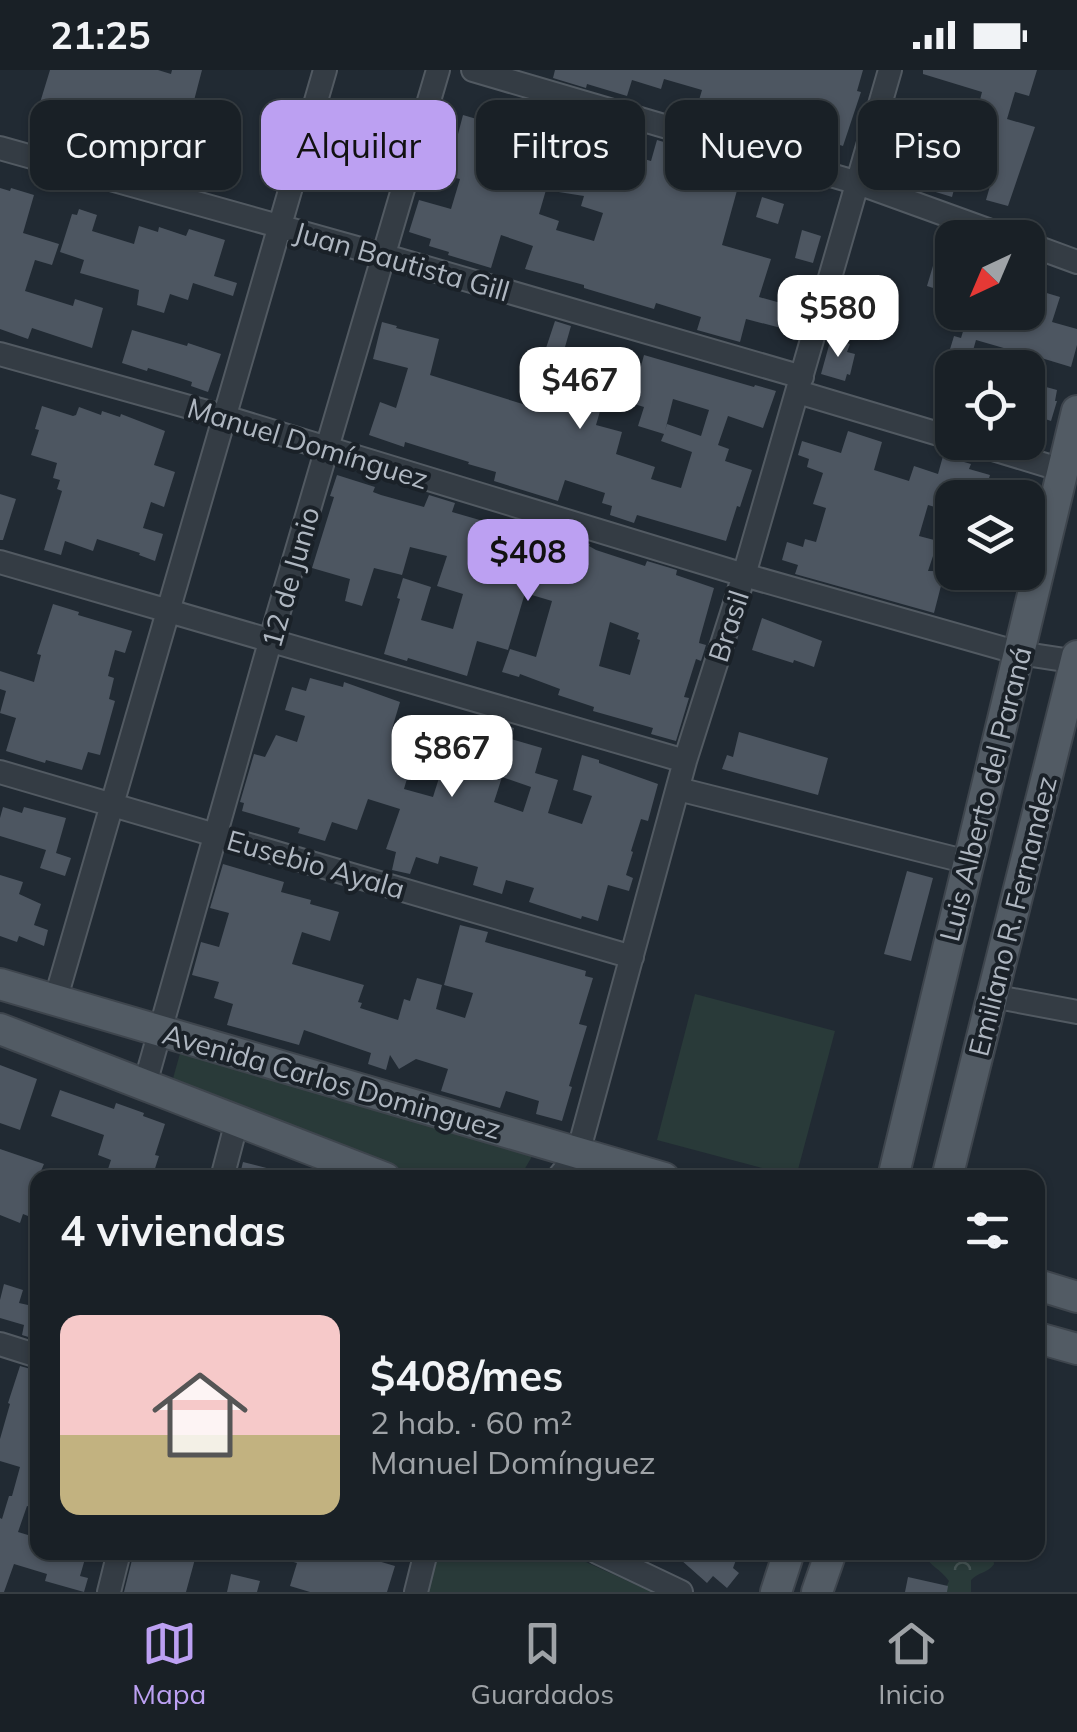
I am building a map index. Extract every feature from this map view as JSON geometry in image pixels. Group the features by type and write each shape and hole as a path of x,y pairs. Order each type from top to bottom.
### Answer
{"main road":[{"name":"Luis Alberto del Paraná","path":"895,1170 1077,411"},
{"name":"Emiliano R. Fernandez","path":"948,1170 1076,660"},
{"name":"Avenida Carlos Dominguez","path":"0,984 636,1170"},
{"name":"Avenida Carlos Dominguez","path":"0,1030 364,1170"},
{"path":"1045,1287 1077,1296"},
{"path":"1045,1340 1077,1348"},
{"path":"776,1592 786,1560"},
{"path":"817,1592 827,1560"}],"street":[{"path":"55,1001 326,70"},
{"name":"12 de Junio","path":"145,1084 438,70"},
{"path":"473,70 858,183"},
{"name":"Brasil","path":"882,100 890,70"},
{"name":"Juan Bautista Gill","path":"0,148 382,255 800,385 935,432"},
{"name":"Brasil","path":"564,1170 578,1153 685,762 858,183"},
{"path":"877,190 960,220"},
{"path":"1045,250 1077,262"},
{"name":"Manuel Domínguez","path":"0,354 224,417 744,575 1019,653 1076,660"},
{"path":"1029,460 1062,470"},
{"path":"0,562 685,762"},
{"name":"Eusebio Ayala","path":"0,772 632,957"},
{"path":"678,788 968,862"},
{"path":"992,996 1077,1012"},
{"path":"224,1170 237,1121"},
{"path":"0,1344 30,1353"},
{"path":"109,1592 117,1560"},
{"path":"416,1592 424,1560"},
{"path":"614,1560 681,1592"}],"green space":[{"path":"695,994 835,1031 798,1170 770,1170 657,1140"},
{"path":"181,1050 534,1153 524,1170 404,1170 172,1082"},
{"path":"434,1560 581,1560 652,1592 426,1592"},
{"path":"993,1560 994,1564 971,1580 971,1592 944,1592 949,1581 929,1561"}],"building":[{"path":"50,70 158,70 171,74 172,70 202,70 194,100 41,100"},
{"path":"555,70 863,70 857,91 861,92 843,146 838,144 838,100 699,100 702,90 664,79 661,89 632,80 627,96 553,78"},
{"path":"923,70 1037,70 1029,96 1015,92 1007,119 1035,127 1008,206 986,200 989,190 997,190 997,100 980,100 982,92 923,74"},
{"path":"463,115 476,119 476,190 546,190 645,190 645,159 651,161 657,140 665,142 665,190 737,190 722,245 771,259 759,297 788,305 781,328 746,319 740,342 697,330 701,317 656,303 654,309 525,269 533,246 501,235 491,268 429,246 431,239 409,232 419,200 451,209 460,179 456,178 456,142","holes":["546,190 584,196 581,206 603,213 594,241 556,230 559,221 539,214"]},
{"path":"0,188 34,195 23,233 59,244 52,265 35,260 25,291 73,306 75,299 103,308 92,348 32,328 28,339 0,329"},
{"path":"929,190 954,190 952,197"},
{"path":"762,197 784,204 778,224 756,217"},
{"path":"79,209 97,215 92,231 134,244 139,226 158,232 159,227 186,236 189,229 225,240 214,276 237,283 233,296 193,283 188,300 170,294 164,313 137,305 139,290 80,273 84,260 60,252 72,214 77,215"},
{"path":"802,230 821,236 813,263 795,258"},
{"path":"935,259 935,289 927,286"},
{"path":"1045,292 1060,297 1052,322 1077,329 1071,367 1045,359 1045,350 1011,350 976,340 973,350 950,350 954,336 961,338 963,330 1045,330"},
{"path":"555,321 571,326 565,347 590,355 586,370 610,377 596,425 622,432 616,454 655,467 651,479 681,488 692,452 661,441 664,434 638,426 644,407 631,403 644,355 776,391 763,428 728,416 718,445 729,449 725,461 752,470 726,541 637,515 634,523 610,515 612,506 602,503 605,493 565,480 558,501 494,481 496,472 469,462 369,435 380,402 396,408 408,368 373,359 382,322 439,339 430,375 542,410 563,354 546,348","holes":["673,399 709,410 701,436 667,424 665,431"]},
{"path":"132,330 221,354 208,392 191,386 192,382 122,363"},
{"path":"831,338 850,344 847,352 855,354 845,381 821,374"},
{"path":"1045,387 1057,390 1051,421 1045,419"},
{"path":"42,406 73,416 79,407 101,415 102,411 120,417 121,414 165,431 154,465 175,472 164,507 151,502 143,528 163,534 155,561 97,539 93,551 65,541 61,555 44,550 62,491 57,489 60,480 53,478 57,463 31,455"},
{"path":"848,431 882,442 874,470 909,481 914,466 938,474 942,460 971,464 969,469 990,475 988,480 935,480 935,507 928,505 919,536 935,540 928,571 935,571 935,590 940,590 934,613 795,574 798,565 782,560 787,542 803,547 805,539 816,542 826,508 813,504 823,473 807,467 809,459 798,455 802,441 841,453"},
{"path":"337,475 375,487 373,492 381,495 424,507 429,495 455,503 452,512 570,546 572,538 645,566 647,561 677,570 676,575 714,588 699,643 706,645 701,661 696,659 684,697 689,698 676,741 651,734 653,728 593,711 594,707 558,695 560,689 520,674 519,677 502,672 510,649 536,657 552,601 525,593 508,650 477,641 467,676 384,654 403,578 431,587 421,620 453,629 463,594 437,586 447,556 410,547 402,575 374,568 362,606 345,601 350,579 312,568 334,497 330,496","holes":["610,622 639,633 630,675 599,666"]},
{"path":"0,494 16,499 3,540 0,540"},
{"path":"53,604 132,631 125,653 115,650 108,676 114,678 109,699 115,701 100,755 88,752 82,770 6,751 16,718 0,713 6,691 0,689 0,671 34,682 41,655 37,654"},
{"path":"762,618 822,641 814,667 752,650"},
{"path":"310,678 343,687 344,682 400,702 392,729 419,737 404,789 433,797 456,724 495,737 499,724 514,728 511,739 542,748 535,773 558,780 548,813 582,824 592,796 573,790 582,755 658,784 648,821 641,819 631,851 626,875 633,878 629,891 608,885 598,921 529,902 534,888 506,880 502,894 473,885 478,867 440,856 438,864 416,857 410,874 392,870 396,852 386,849 400,809 368,799 357,830 332,822 325,841 298,833 300,828 242,811 244,803 240,802 254,754 265,757 276,735 297,742 305,716 285,710 292,687 306,691","holes":["502,777 531,787 523,812 494,802"]},
{"path":"739,732 828,758 818,795 722,769 727,755 733,757"},
{"path":"3,807 22,813 24,807 66,818 56,853 71,858 65,876 40,868 46,850 0,836"},
{"path":"223,864 284,882 281,892 339,912 330,941 302,932 292,964 364,985 360,1008 398,1020 404,999 410,1001 417,978 442,985 436,1009 465,1018 473,993 444,985 460,925 488,932 485,942 586,971 585,976 593,978 579,1024 587,1026 562,1121 536,1114 539,1101 506,1091 500,1108 441,1091 448,1069 416,1059 399,1069 390,1055 386,1070 368,1064 371,1053 304,1030 299,1045 227,1025 233,1004 214,998 219,982 192,975 201,942 219,947 229,913 210,908"},
{"path":"907,871 933,878 911,961 884,954"},
{"path":"0,875 23,882 19,894 41,904 34,925 48,930 44,946 19,936 17,942 0,936"},
{"path":"0,1065 37,1079 20,1130 0,1123"},
{"path":"60,1090 114,1109 116,1103 144,1113 143,1116 165,1124 155,1170 108,1170 111,1160 98,1155 104,1135 51,1116"},
{"path":"0,1149 44,1164 41,1170 30,1170 30,1217 23,1214 20,1223 0,1215"},
{"path":"243,1162 274,1170 241,1170"},
{"path":"4,1284 23,1290 19,1303 28,1305 30,1297 30,1338 22,1335 24,1325 0,1318"},
{"path":"20,1366 30,1369 30,1507 27,1506 18,1532 30,1536 30,1560 85,1560 80,1576 88,1578 84,1592 45,1581 47,1574 14,1564 4,1592 0,1592 0,1518 12,1496 20,1467 0,1461 0,1439"},
{"path":"132,1560 195,1560 186,1592 124,1592"},
{"path":"287,1560 378,1560 395,1566 387,1592 310,1592 290,1586 297,1563"},
{"path":"681,1560 736,1560 733,1568 739,1573 727,1588 713,1576 707,1583"},
{"path":"231,1574 260,1581 257,1592 227,1592"},
{"path":"908,1577 948,1586 947,1592 905,1592"}]}
